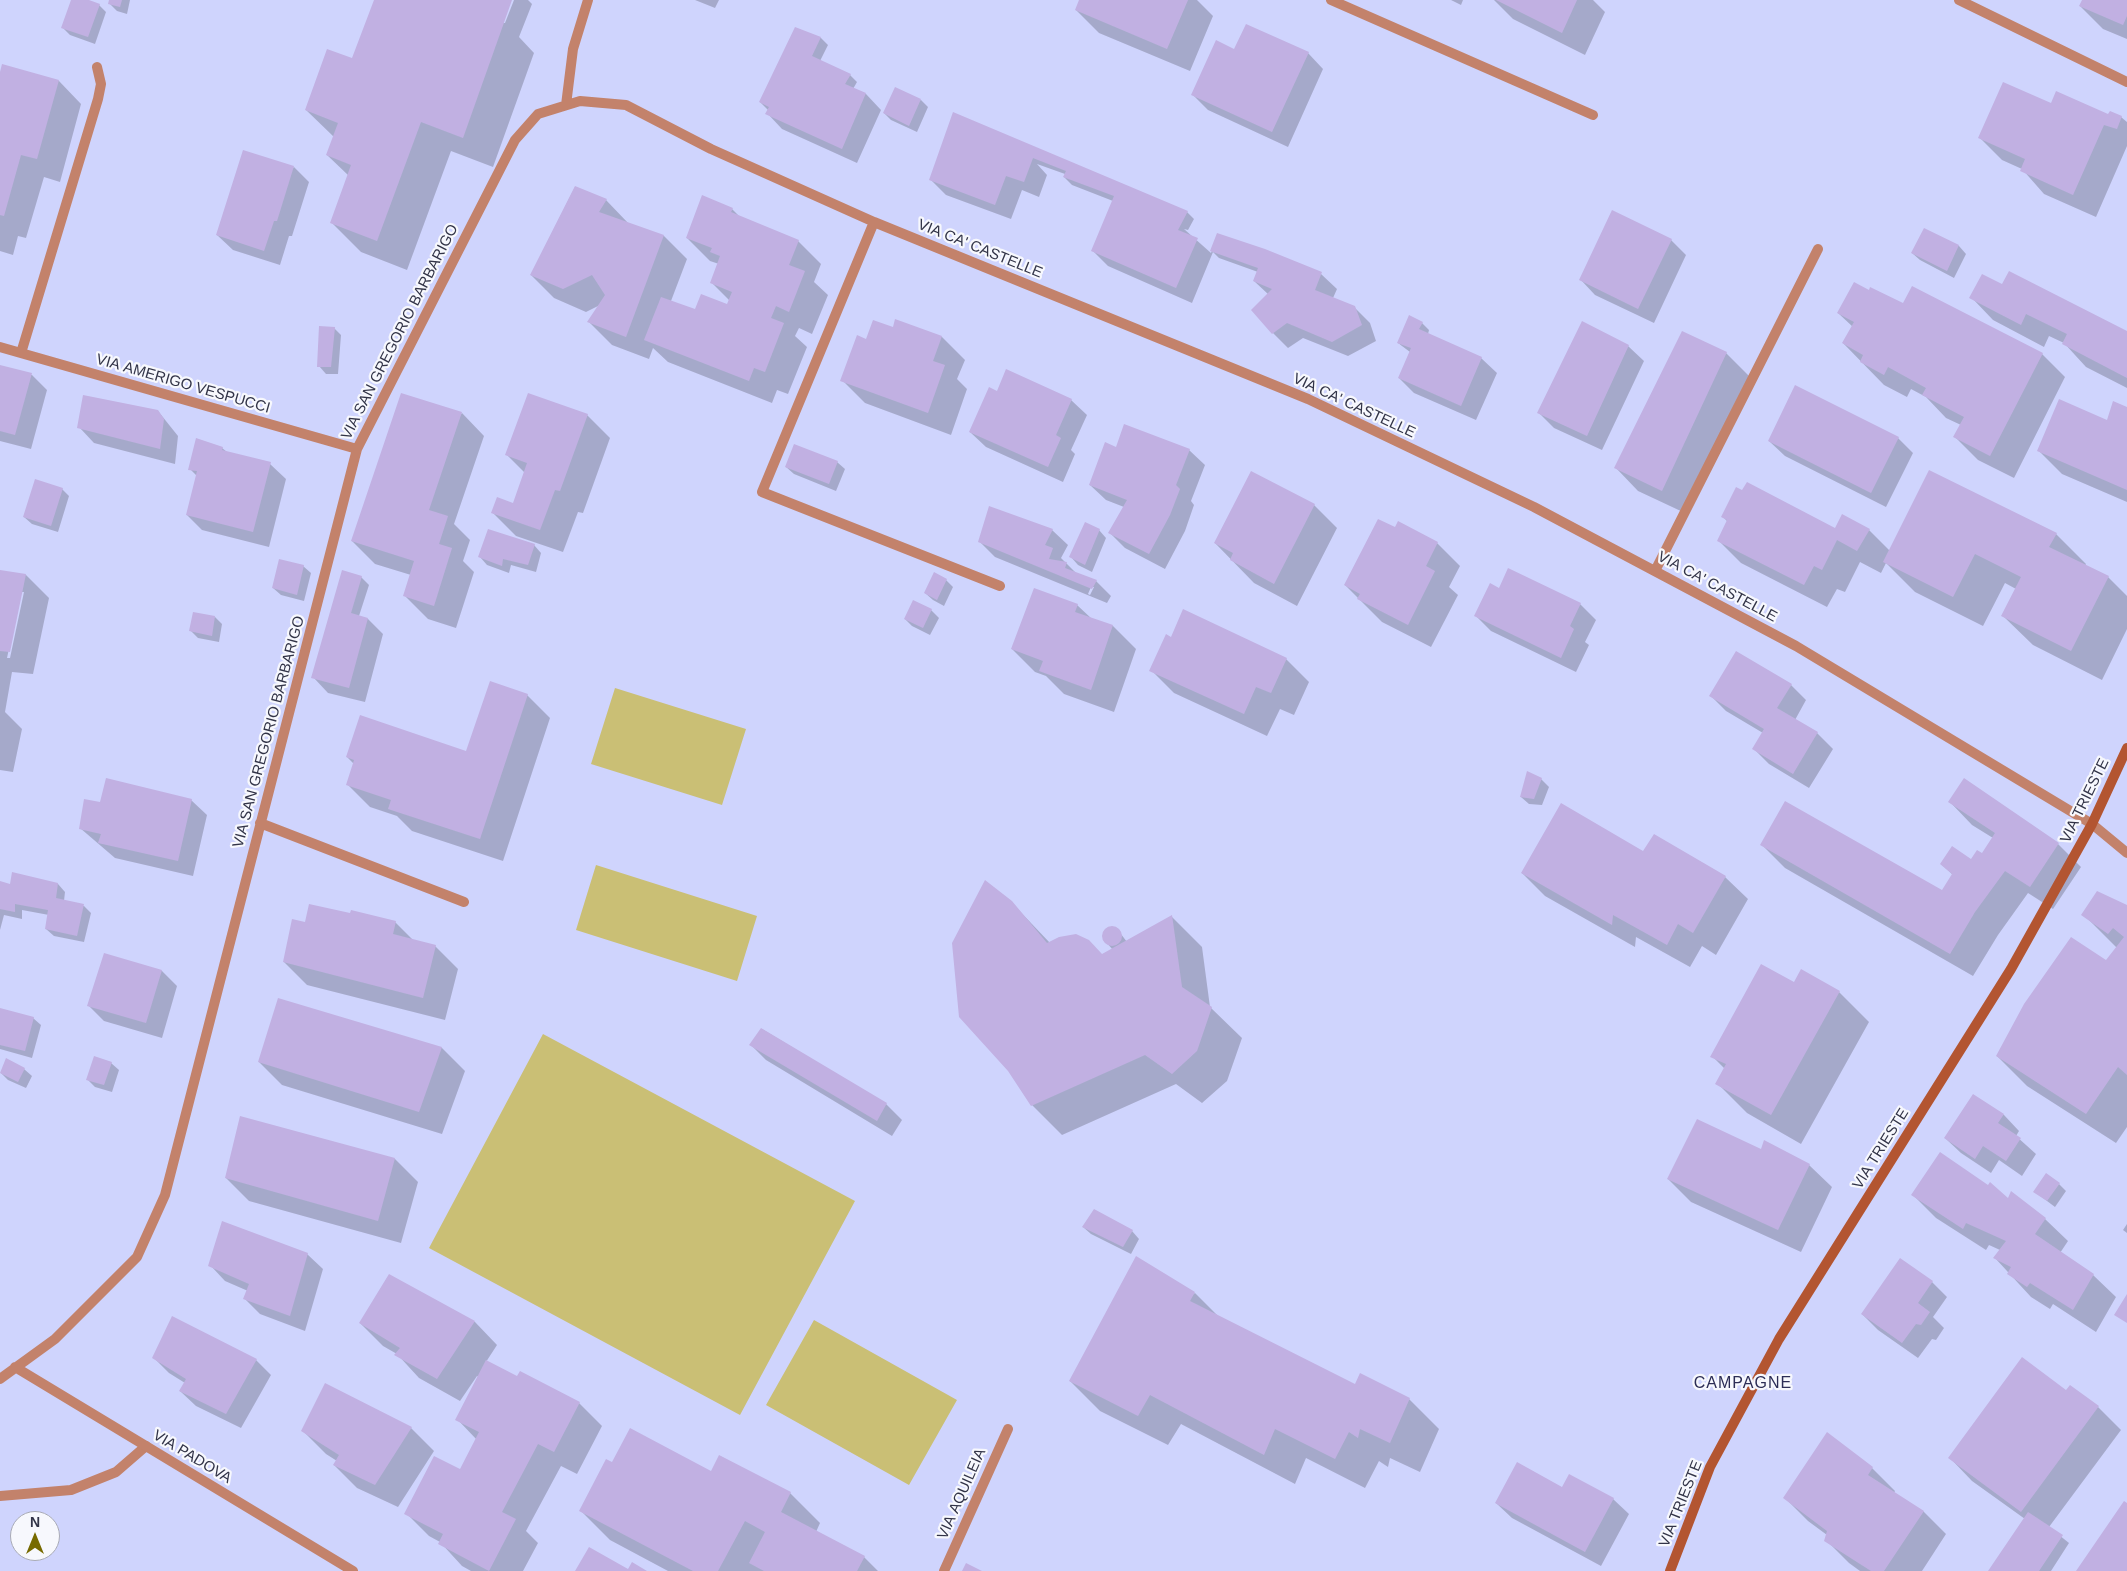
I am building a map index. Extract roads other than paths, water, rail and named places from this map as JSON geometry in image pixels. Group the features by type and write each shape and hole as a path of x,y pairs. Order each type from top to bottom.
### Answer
{"street":[{"path":"566,105 573,49 588,0"},
{"path":"1331,0 1593,115"},
{"path":"1960,0 2127,82"},
{"path":"21,353 98,99 101,84 97,67"},
{"name":"VIA CA' CASTELLE","path":"566,105 580,101 626,105 711,149 874,222 1308,399 1534,507 1796,646 2092,824 2127,853"},
{"name":"VIA SAN GREGORIO BARBARIGO","path":"0,1379 55,1339 137,1257 165,1195 357,449 515,140 538,114 566,105"},
{"path":"874,222 762,492 1000,586"},
{"path":"1655,571 1818,249"},
{"name":"VIA AMERIGO VESPUCCI","path":"0,347 357,449"},
{"name":"VIA TRIESTE","path":"1670,1571 1710,1467 1779,1339 2011,969 2092,824 2127,748"},
{"path":"260,823 464,902"},
{"name":"VIA PADOVA","path":"15,1367 353,1571"},
{"name":"VIA AQUILEIA","path":"944,1571 1008,1429"},
{"path":"0,1496 71,1490 116,1472 146,1446"}],"district":[{"name":"CAMPAGNE","path":"1743,1384"}]}
